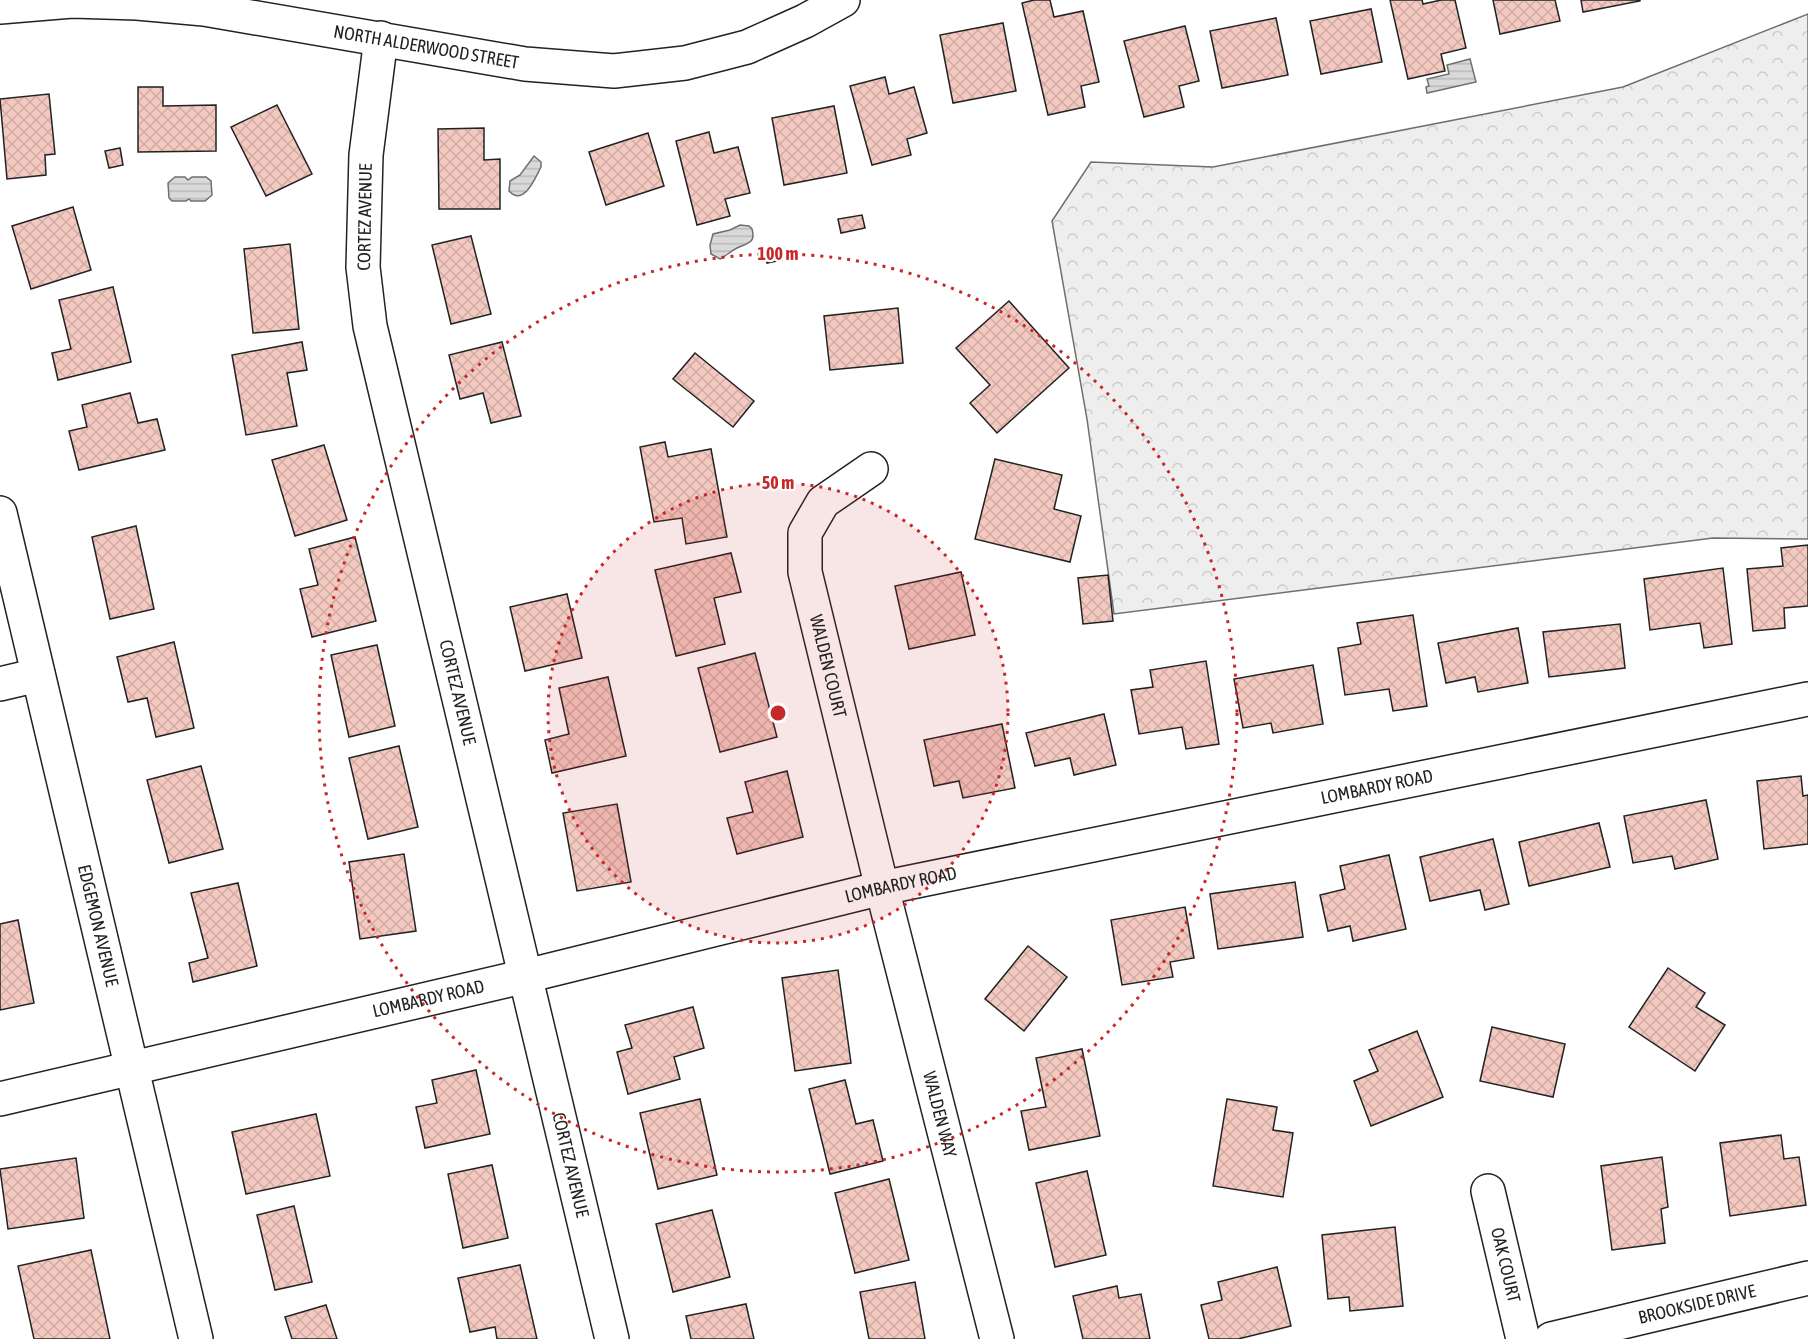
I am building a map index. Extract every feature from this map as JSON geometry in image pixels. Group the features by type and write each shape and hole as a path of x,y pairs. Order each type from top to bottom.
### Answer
{"street":[{"name":"NORTH ALDERWOOD STREET","path":"0,8 72,1 137,3 204,9 525,64 614,71 685,63 747,47 805,21 843,0"},
{"name":"CORTEZ AVENUE","path":"381,38 366,155 363,267 370,326 612,1339"},
{"name":"WALDEN COURT","path":"871,469 823,502 805,533 805,572 882,888"},
{"name":"EDGEMON AVENUE","path":"0,513 196,1339"},
{"path":"0,684 38,675"},
{"name":"LOMBARDY ROAD","path":"0,1099 526,976 882,888 1808,699"},
{"name":"WALDEN WAY","path":"882,888 997,1339"},
{"name":"OAK COURT","path":"1488,1191 1523,1339"},
{"name":"BROOKSIDE DRIVE","path":"1551,1339 1808,1278"}],"green space":[{"path":"1808,14 1808,539 1713,538 1114,614 1087,419 1052,221 1091,162 1213,167 1623,87"}],"shaded area":[{"path":"1470,59 1476,82 1427,93 1426,87 1429,86 1427,79 1449,74 1447,65"},
{"path":"534,156 541,162 541,167 528,189 519,196 514,195 509,191 510,181 520,175"},
{"path":"175,177 185,177 188,180 192,177 206,177 211,181 212,195 205,201 189,199 172,201 169,198 168,183"},
{"path":"740,225 749,226 752,229 753,237 750,242 720,259 711,254 710,245 713,234"}],"building":[{"path":"1050,0 1054,17 1083,11 1099,82 1081,86 1085,107 1048,115 1022,3"},
{"path":"1390,0 1422,0 1423,4 1455,0 1466,48 1441,54 1445,71 1408,79"},
{"path":"1493,0 1555,0 1560,21 1500,34"},
{"path":"1581,0 1640,0 1640,1 1583,12"},
{"path":"1371,9 1382,62 1321,74 1310,21"},
{"path":"1276,18 1288,75 1222,88 1210,31"},
{"path":"1003,23 1016,91 953,103 940,35"},
{"path":"1185,26 1199,81 1179,86 1184,107 1144,117 1124,41"},
{"path":"885,77 889,94 914,87 927,133 907,139 911,155 872,165 850,86"},
{"path":"138,87 163,87 163,106 216,105 216,151 138,152"},
{"path":"49,94 55,154 45,155 46,175 7,179 0,99"},
{"path":"277,105 312,174 266,196 231,127"},
{"path":"834,106 847,173 784,185 772,118"},
{"path":"484,128 484,160 500,159 500,209 439,209 438,129"},
{"path":"709,132 714,153 738,147 750,193 725,199 730,216 697,225 676,141"},
{"path":"648,133 664,186 606,205 589,152"},
{"path":"120,148 123,165 109,168 105,151"},
{"path":"73,207 91,270 31,289 12,226"},
{"path":"862,215 865,228 841,233 838,219"},
{"path":"471,236 491,314 451,324 432,245"},
{"path":"290,244 299,329 253,333 244,249"},
{"path":"780,247 782,260 767,263 765,250"},
{"path":"113,287 131,362 58,380 52,353 71,349 59,300"},
{"path":"1009,301 1069,368 997,433 970,403 990,385 956,348"},
{"path":"898,308 903,363 830,370 824,316"},
{"path":"302,342 307,370 287,373 297,426 246,435 232,355"},
{"path":"502,342 521,416 491,423 483,393 460,399 449,355"},
{"path":"695,353 754,401 733,427 673,379"},
{"path":"130,393 138,423 157,419 165,450 79,470 69,431 87,427 82,405"},
{"path":"665,442 668,457 711,449 727,537 686,544 682,518 654,522 640,447"},
{"path":"324,445 347,520 295,536 272,460"},
{"path":"995,459 1062,475 1054,509 1081,516 1070,562 975,539"},
{"path":"136,526 154,609 110,619 92,537"},
{"path":"355,537 376,621 312,637 300,589 318,585 309,549"},
{"path":"1808,545 1808,606 1784,608 1785,628 1753,631 1747,569 1783,566 1781,548"},
{"path":"731,553 741,592 714,598 725,644 676,656 655,570"},
{"path":"1723,568 1732,644 1704,648 1700,623 1650,630 1644,579"},
{"path":"961,572 975,635 909,649 895,586"},
{"path":"1108,575 1113,621 1083,624 1078,578"},
{"path":"567,594 582,658 525,671 510,607"},
{"path":"1413,615 1427,706 1393,711 1389,689 1345,695 1338,648 1361,644 1357,623"},
{"path":"1620,624 1625,668 1549,677 1543,632"},
{"path":"1518,628 1528,683 1478,692 1475,677 1446,683 1438,643"},
{"path":"174,642 194,728 156,737 147,698 128,702 117,657"},
{"path":"377,645 395,726 349,737 331,655"},
{"path":"755,653 777,737 720,752 698,668"},
{"path":"1206,661 1219,744 1186,749 1182,727 1139,734 1131,690 1153,687 1150,670"},
{"path":"1313,665 1323,724 1273,733 1271,723 1243,728 1234,679"},
{"path":"608,677 626,756 552,773 545,740 569,734 559,688"},
{"path":"1104,714 1116,765 1074,775 1070,758 1035,766 1026,733"},
{"path":"1002,724 1015,788 963,798 959,781 934,786 924,740"},
{"path":"399,746 418,827 368,839 349,758"},
{"path":"201,766 223,849 169,863 147,780"},
{"path":"787,771 803,837 737,854 727,818 753,812 745,782"},
{"path":"1801,776 1803,796 1808,795 1808,844 1764,849 1757,781"},
{"path":"1706,800 1718,859 1675,869 1672,856 1633,863 1624,816"},
{"path":"617,804 631,882 577,891 563,813"},
{"path":"1599,823 1610,867 1529,886 1519,842"},
{"path":"1493,839 1509,904 1485,910 1480,890 1430,901 1420,857"},
{"path":"404,854 416,931 360,939 349,862"},
{"path":"1389,855 1406,929 1353,941 1350,926 1328,931 1320,895 1345,889 1340,866"},
{"path":"1295,882 1303,937 1218,949 1210,894"},
{"path":"238,883 257,966 193,982 189,963 208,958 191,893"},
{"path":"1185,907 1194,958 1170,962 1173,977 1122,985 1111,920"},
{"path":"18,920 34,1003 0,1010 0,924"},
{"path":"1028,946 1067,977 1024,1031 985,999"},
{"path":"1668,968 1705,993 1696,1007 1725,1025 1695,1071 1629,1027"},
{"path":"838,970 851,1063 795,1071 782,978"},
{"path":"693,1007 704,1048 674,1057 680,1079 628,1094 617,1052 632,1048 625,1025"},
{"path":"1492,1027 1565,1044 1553,1097 1480,1081"},
{"path":"1417,1031 1443,1097 1371,1126 1354,1081 1378,1071 1369,1050"},
{"path":"1082,1049 1100,1136 1029,1150 1021,1111 1046,1107 1036,1058"},
{"path":"476,1070 490,1134 425,1148 416,1107 437,1103 432,1080"},
{"path":"845,1080 856,1124 873,1120 883,1161 830,1174 809,1089"},
{"path":"700,1099 717,1175 658,1189 640,1113"},
{"path":"1227,1099 1277,1107 1273,1130 1293,1133 1283,1197 1213,1186"},
{"path":"316,1114 330,1176 246,1194 232,1132"},
{"path":"1781,1135 1784,1159 1799,1157 1806,1205 1730,1216 1720,1143"},
{"path":"1662,1157 1668,1207 1661,1209 1665,1243 1612,1250 1601,1166"},
{"path":"76,1158 84,1218 8,1229 0,1169"},
{"path":"492,1165 508,1238 463,1248 448,1174"},
{"path":"1087,1171 1106,1255 1055,1267 1036,1183"},
{"path":"889,1179 909,1260 855,1273 835,1193"},
{"path":"294,1206 312,1282 275,1290 257,1215"},
{"path":"712,1210 730,1277 673,1292 656,1224"},
{"path":"1395,1227 1403,1306 1350,1311 1349,1297 1328,1299 1322,1235"},
{"path":"91,1250 110,1339 34,1339 18,1266"},
{"path":"520,1265 537,1339 497,1339 495,1327 470,1332 458,1278"},
{"path":"1277,1267 1291,1326 1238,1339 1209,1339 1201,1305 1222,1300 1218,1282"},
{"path":"915,1282 925,1339 869,1339 860,1292"},
{"path":"1117,1286 1119,1298 1141,1294 1150,1339 1083,1339 1073,1296"},
{"path":"746,1304 754,1339 691,1339 686,1316"},
{"path":"326,1305 337,1339 292,1339 285,1317"}]}
